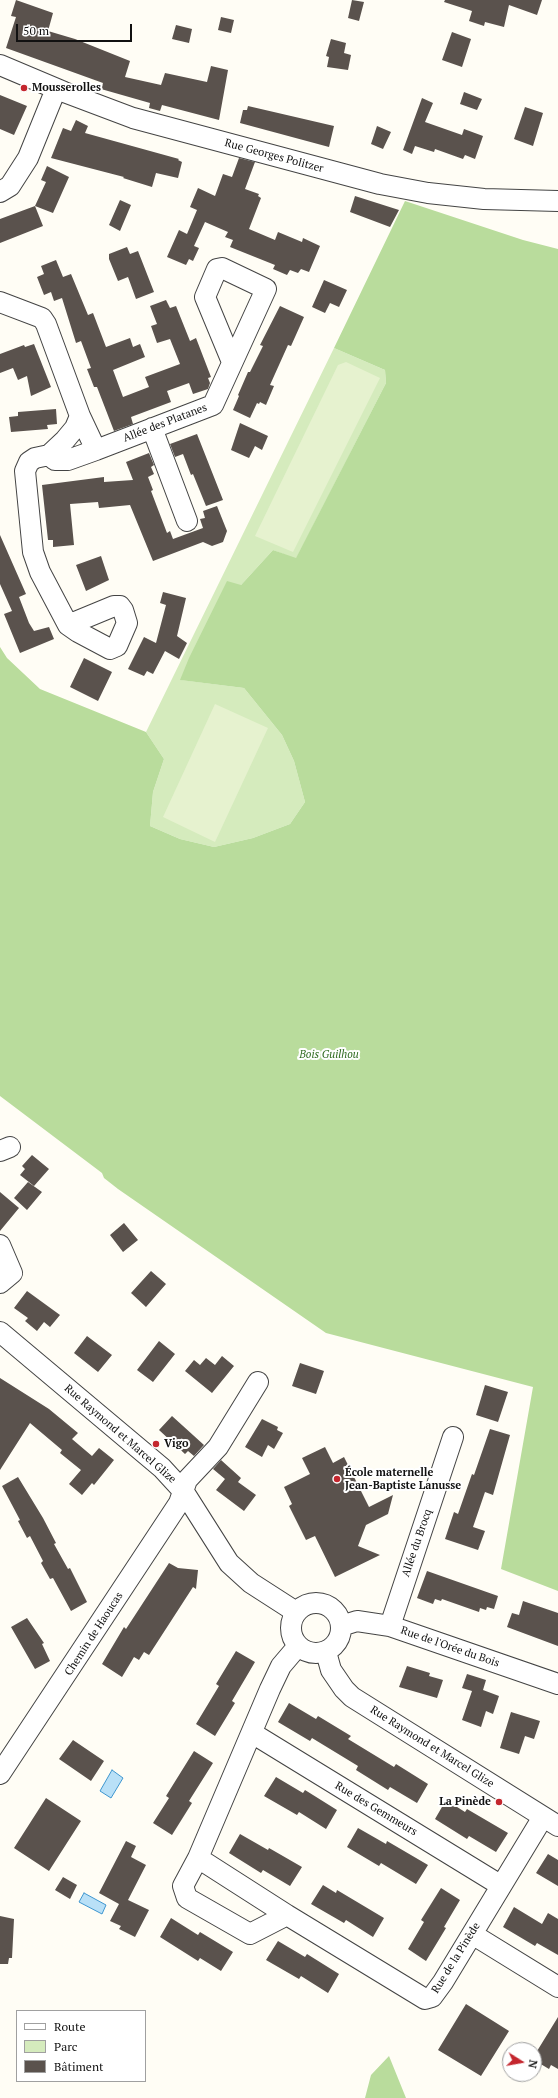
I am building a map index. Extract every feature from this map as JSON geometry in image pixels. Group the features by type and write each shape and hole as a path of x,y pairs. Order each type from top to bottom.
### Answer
{"street":[{"name":"Rue Georges Politzer","path":"0,65 115,112 163,127 406,190 484,199 558,201"},
{"path":"0,192 10,186 28,158 56,89"},
{"path":"0,302 42,318 46,324 80,416 96,450"},
{"name":"Allée des Platanes","path":"49,455 56,460 68,460 212,405 232,362"},
{"path":"68,625 40,572 33,552 25,471 29,462 35,458 49,455 74,428 80,416"},
{"path":"152,428 187,521"},
{"path":"0,1245 12,1273 0,1283"},
{"name":"Rue Raymond et Marcel Glize","path":"0,1332 144,1452 184,1492 229,1563 251,1583 296,1612"},
{"name":"Chemin de Haoucas","path":"0,1774 65,1678 179,1503 187,1480 218,1447 258,1382"},
{"name":"Allée du Brocq","path":"390,1626 453,1438"},
{"path":"311,1603 320,1603 334,1610 341,1626 338,1640 333,1647 326,1652 314,1654 306,1652 298,1646 290,1631 291,1622 296,1612 311,1603"},
{"name":"Rue de l'Orée du Bois","path":"341,1626 357,1621 390,1626 558,1684"},
{"path":"287,1915 250,1934 187,1898 183,1886 198,1858 281,1666 298,1646"},
{"name":"Rue Raymond et Marcel Glize","path":"326,1652 331,1670 344,1689 352,1697 550,1821"},
{"name":"Rue des Gemmeurs","path":"252,1733 500,1885"},
{"name":"Rue de la Pinède","path":"198,1858 287,1915 425,1999 432,1997 443,1982 500,1885 550,1821"},
{"path":"472,1934 558,1987"}],"green space":[{"name":"Bois Guilhou","path":"405,201 523,240 558,249 558,1591 501,1569 533,1387 326,1333 118,1189 104,1178 102,1173 0,1096 0,647 7,658 40,689 146,732 164,759 153,792 150,826 180,839 214,847 253,838 290,824 305,802 294,761 282,735 244,688 180,680 189,658 227,581 241,585 273,550 296,558 386,383 385,370 334,348"},
{"path":"334,348 385,370 386,383 296,559 273,550 241,585 181,680 244,688 282,735 294,761 305,802 290,824 253,838 214,847 180,839 150,826 153,792 164,759 146,732"},
{"path":"346,362 380,378 293,552 255,536 338,365"},
{"path":"215,704 268,728 215,842 163,817"},
{"path":"389,2056 406,2098 365,2098 371,2075"}],"water":[{"path":"112,1770 123,1778 111,1798 100,1791"},
{"path":"84,1893 106,1905 102,1914 79,1902"}],"building":[{"path":"16,0 53,13 48,31 75,39 130,61 125,77 161,85 165,73 207,82 211,66 228,70 219,120 162,105 160,111 149,108 150,103 101,89 103,83 6,48 16,17 11,16"},
{"path":"352,0 364,2 359,21 348,18"},
{"path":"445,0 542,0 537,15 509,5 504,27 485,22 484,26 469,21 472,11 444,2"},
{"path":"221,17 234,20 231,33 218,30"},
{"path":"176,25 192,29 189,43 172,39"},
{"path":"452,32 471,39 462,67 442,60"},
{"path":"331,39 346,43 344,53 351,55 348,70 327,67 329,57 326,56"},
{"path":"464,92 482,99 477,110 460,104"},
{"path":"0,95 27,106 14,135 0,129"},
{"path":"422,98 433,103 425,122 462,135 464,129 483,136 475,159 465,155 463,159 435,149 434,152 415,146 412,154 403,150"},
{"path":"248,106 334,126 329,147 240,123 243,110 247,110"},
{"path":"525,107 543,113 533,146 514,139"},
{"path":"76,120 88,126 85,133 179,159 178,160 182,162 178,178 156,173 152,187 123,178 124,177 51,158 63,128 71,131"},
{"path":"377,126 391,132 383,149 371,144"},
{"path":"239,158 255,162 245,189 259,194 258,196 261,198 249,229 275,240 278,232 302,242 303,238 320,246 309,272 301,269 298,273 290,270 287,275 273,269 275,265 230,247 233,240 225,237 228,232 205,222 194,246 199,248 193,261 189,259 186,265 167,257 179,230 187,234 197,210 190,207 198,188 215,196 223,174 232,177"},
{"path":"47,166 69,177 53,213 35,206 46,182 41,180"},
{"path":"355,196 399,210 390,227 350,212"},
{"path":"120,200 131,205 120,231 109,225"},
{"path":"35,206 43,226 0,243 0,219"},
{"path":"127,247 130,254 138,251 154,292 136,299 128,277 118,281 109,259 109,254"},
{"path":"56,260 63,277 71,274 88,315 93,313 106,347 130,338 133,347 140,344 145,357 113,370 123,397 149,387 145,377 180,364 170,339 157,343 151,326 157,324 150,306 166,300 170,308 176,306 190,341 196,338 211,377 208,378 210,383 208,389 193,394 189,383 167,391 171,402 131,417 133,424 114,431 97,387 94,387 87,369 91,368 81,341 76,343 62,298 54,301 51,292 44,295 37,277 44,274 41,266"},
{"path":"324,280 347,290 339,307 330,303 325,313 312,307"},
{"path":"280,306 304,317 291,346 288,345 270,385 274,386 266,405 260,402 259,404 257,403 250,418 233,410 248,372 250,372 263,346 260,345"},
{"path":"34,344 51,387 31,396 27,376 18,380 13,368 0,373 0,354 24,345 25,347"},
{"path":"56,409 57,424 47,425 48,429 11,432 9,417 18,416 18,412"},
{"path":"240,423 268,436 262,450 255,446 249,458 231,450"},
{"path":"197,434 223,500 206,506 183,454 175,457 170,444"},
{"path":"149,453 154,465 151,467 154,474 148,477 153,490 151,491 167,533 170,531 173,539 203,528 200,519 205,518 203,511 217,506 227,531 223,542 212,546 203,542 153,561 130,505 99,508 98,502 70,504 74,545 53,547 53,540 48,540 42,485 104,477 104,482 133,480 126,462"},
{"path":"0,535 26,594 19,597 29,623 34,631 49,627 54,639 20,653 4,614 12,611 0,584"},
{"path":"101,556 109,580 86,591 76,565"},
{"path":"163,592 186,598 177,636 187,643 179,659 165,651 153,674 147,671 144,676 128,669 144,637 156,643 166,605 160,603"},
{"path":"84,658 112,672 98,701 70,687"},
{"path":"32,1155 49,1169 34,1186 20,1175 25,1169 22,1166"},
{"path":"28,1182 42,1192 27,1210 14,1198"},
{"path":"0,1192 19,1208 0,1231"},
{"path":"124,1223 138,1240 123,1252 110,1235"},
{"path":"151,1271 166,1284 146,1307 131,1293"},
{"path":"27,1291 60,1315 50,1327 44,1322 37,1331 25,1321 28,1318 14,1308"},
{"path":"87,1336 112,1355 98,1372 74,1353"},
{"path":"159,1341 175,1354 153,1382 137,1370"},
{"path":"222,1356 234,1366 212,1393 185,1371 194,1360 200,1365 206,1358 215,1365"},
{"path":"300,1363 324,1371 316,1394 292,1386"},
{"path":"0,1378 49,1409 78,1433 72,1439 92,1456 99,1448 114,1460 94,1485 92,1483 82,1495 69,1484 81,1470 60,1453 62,1450 30,1423 0,1470"},
{"path":"485,1385 508,1392 498,1422 476,1415"},
{"path":"172,1416 204,1445 194,1456 188,1451 185,1454 159,1430"},
{"path":"262,1419 278,1427 277,1430 283,1433 274,1449 268,1445 262,1457 245,1447"},
{"path":"490,1429 510,1435 493,1495 485,1492 473,1527 485,1531 478,1550 445,1539 454,1512 458,1514 472,1474 474,1475"},
{"path":"325,1447 333,1463 344,1457 369,1507 393,1495 388,1514 366,1525 358,1546 380,1555 335,1577 315,1536 306,1540 289,1506 292,1504 284,1487 310,1474 302,1458"},
{"path":"221,1460 241,1478 238,1482 256,1495 244,1511 216,1490 225,1479 213,1469"},
{"path":"18,1477 43,1518 56,1543 54,1544 68,1569 70,1568 87,1602 71,1611 53,1578 50,1579 41,1563 43,1561 30,1536 27,1538 18,1521 20,1520 2,1486"},
{"path":"169,1563 178,1568 198,1570 196,1589 193,1587 149,1655 144,1652 139,1660 134,1657 122,1677 102,1664 124,1627 126,1629"},
{"path":"427,1571 498,1596 494,1609 487,1607 486,1610 480,1608 479,1612 442,1599 441,1601 435,1599 433,1604 417,1598"},
{"path":"523,1601 558,1613 558,1646 507,1627 512,1613 519,1615"},
{"path":"27,1618 44,1643 42,1644 50,1661 35,1669 11,1627"},
{"path":"236,1651 255,1662 232,1701 235,1703 215,1736 196,1724 219,1686 216,1684"},
{"path":"407,1666 430,1673 429,1676 443,1680 437,1698 399,1687"},
{"path":"467,1674 486,1680 483,1690 499,1696 493,1714 486,1711 481,1727 462,1720 472,1691 462,1688"},
{"path":"289,1703 316,1719 318,1716 351,1736 348,1739 394,1767 396,1764 428,1784 417,1803 390,1787 388,1790 356,1770 358,1766 312,1738 310,1741 278,1722"},
{"path":"511,1712 540,1721 534,1739 525,1736 519,1754 500,1748"},
{"path":"73,1740 104,1761 91,1781 59,1759"},
{"path":"194,1751 213,1763 189,1801 192,1803 172,1835 153,1823 169,1798 166,1796"},
{"path":"276,1777 303,1793 305,1790 337,1810 326,1829 299,1812 297,1815 264,1796"},
{"path":"46,1798 81,1821 49,1871 14,1848"},
{"path":"446,1800 465,1812 467,1809 508,1833 496,1852 469,1836 467,1839 435,1819"},
{"path":"358,1828 386,1844 387,1841 428,1865 416,1884 381,1863 379,1866 347,1847"},
{"path":"240,1834 268,1850 269,1848 302,1867 290,1886 263,1870 261,1873 229,1853"},
{"path":"126,1841 136,1846 131,1857 146,1865 128,1900 149,1910 135,1937 119,1929 121,1926 110,1921 119,1904 99,1893"},
{"path":"548,1854 558,1860 558,1886 536,1873"},
{"path":"63,1877 77,1885 70,1899 55,1890"},
{"path":"323,1885 336,1893 337,1890 384,1918 373,1937 346,1920 344,1923 311,1904"},
{"path":"441,1888 460,1900 444,1927 446,1928 426,1961 408,1949 424,1922 421,1920"},
{"path":"514,1907 542,1924 548,1913 558,1919 558,1955 537,1943 535,1946 503,1927"},
{"path":"0,1916 14,1919 12,1958 9,1958 8,1964 0,1964"},
{"path":"171,1918 198,1935 200,1932 233,1952 221,1971 200,1958 198,1961 160,1937"},
{"path":"278,1941 305,1957 307,1954 339,1974 328,1993 301,1976 299,1979 266,1960"},
{"path":"466,2004 509,2031 481,2076 438,2050"},
{"path":"558,2017 558,2069 551,2065 549,2069 542,2065 542,2043"}],"place":[{"name":"Mousserolles","path":"24,88"},
{"name":"Vigo","path":"156,1444"},
{"name":"École maternelle Jean-Baptiste Lanusse","path":"337,1479"},
{"name":"La Pinède","path":"499,1802"}]}
